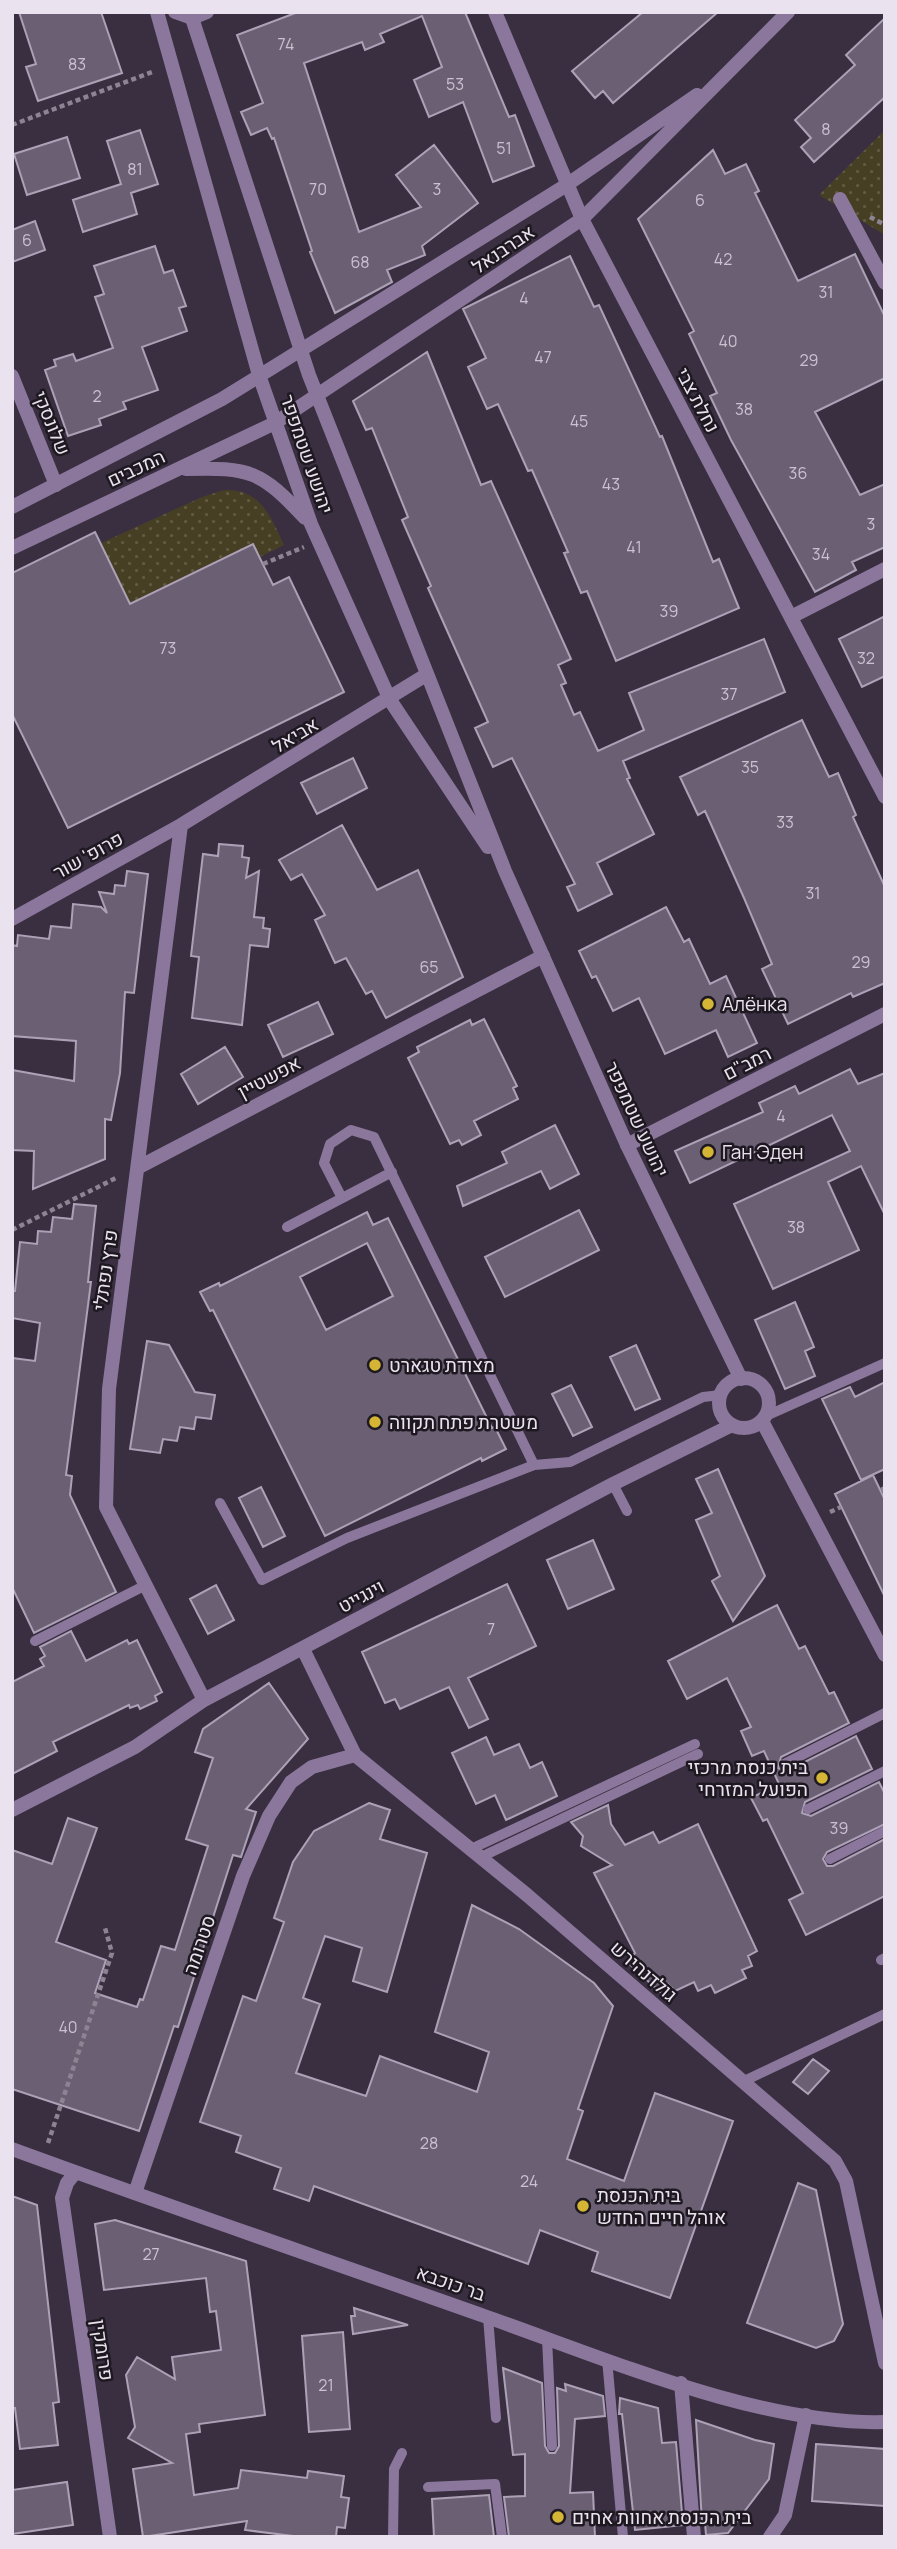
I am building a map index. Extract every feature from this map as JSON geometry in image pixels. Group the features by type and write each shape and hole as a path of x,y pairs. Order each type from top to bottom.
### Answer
{"street":[{"name":"יהושע שטמפפר","path":"157,12 259,375 311,524 390,700 505,871"},
{"path":"176,12 191,15 207,12"},
{"name":"נחלת צבי","path":"495,12 565,186 885,797"},
{"name":"אברבנאל","path":"275,423 582,219 788,12"},
{"name":"יהושע שטמפפר","path":"191,15 300,351 505,871 627,1145 741,1379"},
{"name":"אברבנאל","path":"259,375 565,186 726,75"},
{"path":"840,199 885,283"},
{"name":"המכבים","path":"12,507 222,399 259,375"},
{"name":"שלונסקי","path":"12,376 55,485"},
{"name":"המכבים","path":"12,548 275,423"},
{"path":"177,469 227,468 250,472 278,489 311,524"},
{"path":"791,617 885,569"},
{"name":"אביאל","path":"181,825 390,700 426,675"},
{"name":"פרופ' שור","path":"12,919 181,825"},
{"name":"פרץ נפתלי","path":"181,825 109,1388 106,1507 204,1700"},
{"name":"אפשטיין","path":"139,1167 543,956"},
{"name":"רמב\"ם","path":"627,1145 885,1014"},
{"path":"741,1379 756,1381 763,1387 769,1402 764,1418 747,1428 732,1425 721,1412 721,1395 732,1382 741,1379"},
{"path":"764,1418 885,1655"},
{"name":"וינגייט","path":"12,1810 135,1747 204,1700 613,1484 732,1425"},
{"name":"גולדנהירש","path":"303,1649 355,1755 476,1853 835,2161 846,2181 885,2363"},
{"name":"סטרומה","path":"135,2193 243,1875 269,1816 291,1782 312,1767 355,1755"},
{"name":"בר כוכבא","path":"12,2149 607,2359 735,2400 844,2423 885,2422"},
{"name":"פרומקין","path":"75,2172 67,2183 62,2198 110,2537"},
{"path":"681,2383 694,2537"},
{"path":"773,2536 785,2515 806,2415"}],"lane":[{"path":"342,1198 324,1163 330,1144 351,1130 374,1137 534,1465"},
{"path":"287,1227 392,1172"},
{"path":"764,1418 885,1363"},
{"path":"220,1503 262,1580 347,1538 534,1465 570,1462 703,1397 721,1395"},
{"path":"613,1484 626,1511"},
{"path":"35,1641 146,1585"},
{"path":"784,1764 885,1713"},
{"path":"476,1853 696,1749"},
{"path":"808,1810 885,1771"},
{"path":"830,1860 885,1831"},
{"path":"742,2082 885,2014"},
{"path":"488,2317 496,2418"},
{"path":"547,2338 552,2446"},
{"path":"607,2359 623,2537"},
{"path":"393,2537 394,2469 402,2453"},
{"path":"428,2487 495,2484 502,2537"}],"path":[{"path":"12,125 173,65"},
{"path":"263,564 319,540"},
{"path":"12,1230 139,1167"},
{"path":"882,1487 885,1493"},
{"path":"42,2160 112,1953 105,1928"}],"shaded area":[{"path":"885,130 885,235 819,195"},
{"path":"224,490 247,494 263,506 284,545 260,557 253,544 130,604 101,543 202,497"}],"building":[{"path":"19,12 101,12 122,73 38,101 26,67 36,64"},
{"path":"298,12 465,12 509,117 515,115 534,166 493,182 463,102 429,117 414,80 442,67 422,16 380,34 384,42 365,50 362,42 304,63 359,232 421,207 396,175 434,145 478,203 422,246 425,255 387,270 392,282 335,313 310,252 312,251 274,138 272,139 267,128 251,135 241,112 263,103 237,35"},
{"path":"643,12 718,12 613,103 603,91 595,98 572,71"},
{"path":"885,18 885,97 814,162 801,147 811,138 795,120 855,65 846,55"},
{"path":"140,130 158,184 131,193 137,214 83,232 73,200 121,184 107,141"},
{"path":"67,137 80,178 27,195 14,154"},
{"path":"713,150 725,174 746,164 759,191 755,193 798,281 855,254 885,317 885,378 815,412 860,495 885,484 885,547 852,562 856,570 815,592 731,440 710,396 717,393 689,334 694,331 638,219"},
{"path":"35,221 45,250 12,262 12,230"},
{"path":"155,246 164,273 173,270 186,306 179,308 187,331 142,347 158,390 123,402 126,409 99,419 101,425 68,436 45,370 56,366 54,360 73,354 76,361 113,348 95,297 104,294 94,266"},
{"path":"570,256 594,307 599,305 660,437 662,436 713,562 719,559 739,608 616,661 587,591 581,593 564,553 568,552 532,470 528,471 498,404 487,409 468,367 486,358 463,309"},
{"path":"427,352 481,485 491,481 571,659 558,665 566,683 561,685 574,715 580,712 598,751 644,730 629,693 764,639 785,692 623,761 630,778 627,779 654,834 597,863 612,894 578,911 567,887 575,884 512,758 493,767 475,728 488,722 428,588 431,586 402,520 408,517 372,428 366,430 353,401"},
{"path":"95,532 130,604 253,544 273,585 289,577 344,692 68,828 12,714 12,573"},
{"path":"885,616 885,676 862,687 839,639"},
{"path":"802,720 829,777 838,773 856,815 853,817 885,887 885,983 853,997 851,993 788,1024 762,969 772,964 744,898 705,811 698,815 680,777"},
{"path":"353,758 367,788 317,814 301,783"},
{"path":"342,825 377,890 418,870 463,977 386,1018 372,991 366,994 346,958 335,963 315,920 325,915 302,874 291,880 279,860"},
{"path":"219,844 243,846 242,857 249,858 246,878 259,871 254,917 264,918 263,928 270,929 268,947 250,945 242,1025 192,1018 199,957 191,956 203,854 218,856"},
{"path":"127,871 148,874 134,993 125,992 120,1073 111,1120 105,1119 105,1159 33,1189 34,1151 12,1150 12,1070 74,1081 76,1041 12,1036 12,945 17,946 18,935 49,939 51,926 71,928 73,904 101,907 107,913 99,892 114,894 115,885 125,886"},
{"path":"666,907 684,942 689,939 710,984 726,976 757,1043 728,1057 716,1030 665,1054 639,998 613,1011 596,976 592,978 579,951"},
{"path":"318,1002 333,1034 283,1057 268,1025"},
{"path":"484,1019 517,1086 513,1088 518,1099 474,1121 481,1135 462,1145 459,1140 450,1144 408,1058 419,1052 417,1047 470,1020 472,1025"},
{"path":"225,1047 243,1077 198,1104 181,1074"},
{"path":"850,1069 858,1084 885,1073 885,1215 861,1166 828,1182 859,1250 773,1289 734,1204 850,1151 832,1115 690,1183 675,1151 763,1112 759,1103 795,1086 799,1094"},
{"path":"555,1125 579,1174 550,1189 541,1171 463,1206 457,1186 507,1163 502,1152"},
{"path":"74,1204 96,1206 88,1282 91,1282 66,1475 72,1476 70,1495 116,1592 34,1633 12,1587 12,1358 35,1361 40,1323 12,1318 12,1291 15,1291 20,1242 37,1244 38,1231 51,1232 53,1217 72,1219"},
{"path":"579,1210 599,1250 505,1297 485,1257"},
{"name":"מצודת טגארט","path":"367,1212 373,1225 388,1218 492,1428 495,1427 506,1449 482,1461 481,1458 325,1536 213,1310 210,1311 200,1292 219,1283 220,1286","holes":["367,1243 393,1296 326,1330 300,1277"]},
{"path":"795,1302 814,1347 805,1351 815,1376 785,1389 755,1320"},
{"path":"147,1341 169,1345 195,1392 215,1395 211,1419 196,1417 194,1429 180,1427 177,1441 163,1439 160,1453 130,1449"},
{"path":"636,1345 660,1399 635,1410 610,1357"},
{"path":"885,1382 885,1469 861,1480 822,1399 850,1387 855,1397"},
{"path":"571,1385 592,1427 573,1436 552,1394"},
{"path":"718,1469 765,1576 733,1621 712,1581 720,1576 696,1520 712,1513 696,1479"},
{"path":"873,1475 885,1500 885,1597 835,1494"},
{"path":"261,1487 285,1536 263,1547 239,1498"},
{"path":"593,1540 614,1589 568,1609 547,1560"},
{"path":"507,1584 536,1646 468,1678 488,1719 469,1728 449,1687 400,1709 395,1699 385,1703 362,1652"},
{"path":"216,1585 234,1620 208,1634 190,1599"},
{"path":"777,1605 799,1649 805,1646 829,1694 834,1692 849,1723 781,1757 778,1768 787,1771 856,1736 872,1769 805,1802 802,1813 811,1816 879,1782 885,1794 885,1824 827,1852 823,1859 827,1866 833,1866 885,1839 885,1896 806,1935 789,1900 803,1893 767,1819 763,1821 751,1798 779,1784 764,1751 752,1756 741,1731 751,1727 727,1678 687,1699 668,1661"},
{"path":"71,1631 86,1661 127,1640 129,1644 137,1640 162,1692 155,1696 157,1701 140,1709 138,1705 130,1708 129,1705 53,1742 57,1751 12,1774 12,1682 44,1666 40,1659 45,1656 40,1647"},
{"path":"269,1683 308,1739 246,1809 256,1812 241,1857 233,1855 178,2027 174,2026 139,2131 12,2089 12,1850 52,1864 68,1818 97,1828 56,1942 106,1960 95,1993 137,2007 140,1999 143,2000 161,1946 175,1950 208,1846 186,1839 213,1758 195,1752 203,1729"},
{"path":"486,1737 494,1755 519,1744 530,1768 542,1762 557,1796 506,1820 495,1795 476,1804 452,1753"},
{"path":"369,1803 390,1810 380,1839 427,1853 387,1992 353,1981 362,1948 325,1936 303,1998 320,2004 296,2073 366,2096 380,2056 477,2092 489,2052 435,2032 472,1905 519,1929 594,1983 613,2006 578,2109 583,2111 567,2159 624,2181 655,2093 733,2121 670,2298 592,2271 598,2252 540,2230 528,2264 314,2186 309,2201 274,2189 281,2168 236,2152 241,2136 200,2122 243,1996 256,2001 284,1922 274,1918 293,1862 314,1831"},
{"path":"608,1805 611,1824 625,1845 653,1832 659,1843 698,1824 757,1951 748,1956 752,1966 742,1970 746,1978 715,1993 711,1985 698,1991 694,1982 675,1991 668,1984 660,1992 627,1962 635,1953 594,1873 612,1865 581,1846 583,1836 571,1822"},
{"path":"813,2059 829,2071 808,2094 793,2082"},
{"path":"798,2183 816,2190 843,2324 834,2341 816,2348 747,2323"},
{"path":"12,2196 37,2205 59,2402 53,2403 58,2445 20,2449 15,2408 12,2408"},
{"path":"115,2220 246,2261 265,2415 199,2424 200,2432 186,2434 194,2495 238,2488 241,2470 307,2478 308,2471 344,2476 341,2497 349,2498 345,2528 337,2527 336,2537 301,2537 245,2530 247,2521 143,2537 133,2469 172,2463 128,2438 135,2427 126,2375 137,2357 175,2379 172,2357 221,2350 216,2311 210,2312 206,2278 104,2290 95,2224"},
{"path":"354,2308 408,2325 353,2334 351,2316 355,2316"},
{"path":"343,2332 350,2429 309,2432 302,2336"},
{"path":"503,2368 542,2383 545,2446 549,2453 555,2453 559,2446 557,2388 566,2391 565,2384 603,2396 605,2416 575,2419 570,2493 593,2492 595,2537 509,2537 504,2497 525,2496 525,2454 513,2455"},
{"path":"620,2398 658,2408 662,2443 676,2442 683,2525 635,2530 622,2414 619,2414"},
{"path":"696,2420 774,2444 769,2479 728,2533 706,2535 705,2523 702,2523"},
{"path":"816,2444 885,2449 885,2506 812,2501"},
{"path":"67,2482 73,2525 12,2534 12,2490"},
{"path":"489,2495 494,2537 434,2537 432,2499"}],"place":[{"name":"Алёнка","path":"708,1004"},
{"name":"Ган Эден","path":"708,1152"},
{"name":"מצודת טגארט","path":"375,1365"},
{"name":"משטרת פתח תקווה","path":"375,1422"},
{"name":"בית כנסת מרכזי הפועל המזרחי","path":"822,1778"},
{"name":"בית הכנסת אוהל חיים החדש","path":"583,2206"},
{"name":"בית הכנסת אחוות אחים","path":"558,2517"}]}
